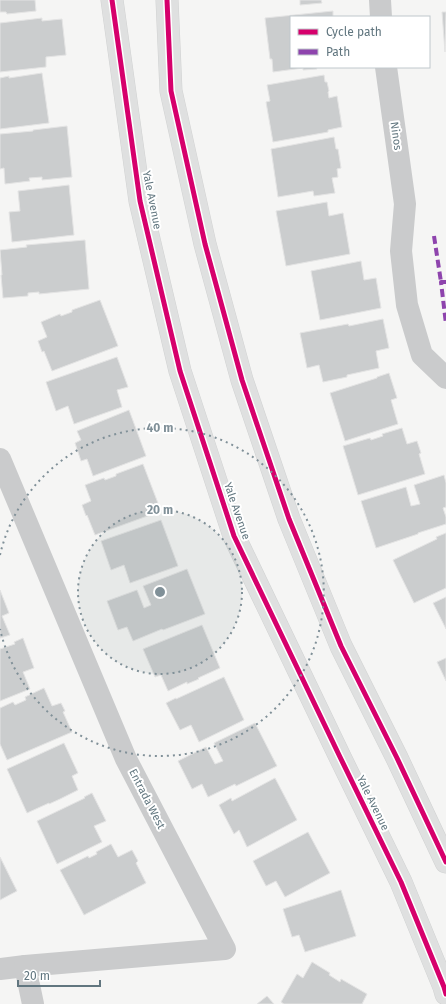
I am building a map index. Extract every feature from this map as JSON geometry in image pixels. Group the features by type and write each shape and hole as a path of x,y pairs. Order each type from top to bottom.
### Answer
{"main road":[{"name":"Yale Avenue","path":"112,0 140,200 180,371 234,536 401,882 446,994"},
{"path":"167,0 171,91 205,244 242,380 289,519 341,646 398,758 446,862"}],"street":[{"path":"380,0 381,16"},
{"name":"Ninos","path":"386,68 405,204 401,251 407,305 422,355 446,378"},
{"name":"Entrada West","path":"0,459 126,759 225,949 25,966"},
{"path":"0,969 25,966 33,1004"}],"building":[{"path":"0,0 35,0 36,11 7,14 6,12 0,12"},
{"path":"300,0 321,0 322,3 300,5"},
{"path":"333,11 333,16 290,16 290,68 303,68 273,72 265,18"},
{"path":"442,12 446,12 445,52"},
{"path":"42,18 42,21 62,19 66,55 46,57 46,67 0,72 0,23"},
{"path":"303,68 317,69 303,70"},
{"path":"42,73 49,123 0,129 0,78"},
{"path":"324,75 329,91 329,98 337,96 342,127 328,130 328,132 273,142 266,102 270,101 267,85"},
{"path":"67,126 72,177 42,180 42,177 29,178 30,181 5,184 4,168 0,169 0,134"},
{"path":"334,137 336,149 338,149 341,168 337,169 338,177 332,178 335,193 314,196 313,191 278,197 271,149"},
{"path":"69,185 74,235 12,242 9,212 20,211 18,191"},
{"path":"327,202 329,216 343,213 350,254 286,266 276,211"},
{"path":"85,240 89,289 39,294 39,292 28,293 28,296 3,298 0,250 27,247 26,245"},
{"path":"361,261 364,280 376,278 381,308 320,320 311,271"},
{"path":"100,300 118,346 52,371 44,351 42,352 38,341 47,337 41,322 60,314 61,316 72,312 72,310"},
{"path":"383,319 389,348 376,351 379,368 323,382 319,365 307,368 300,333 348,324 349,326"},
{"path":"117,357 128,387 117,390 122,407 74,424 68,406 56,411 46,382"},
{"path":"389,373 397,398 391,400 398,424 345,441 330,393"},
{"path":"129,410 146,456 93,476 87,459 81,461 75,443 81,440 77,431"},
{"path":"402,428 407,444 417,441 425,474 358,495 343,446 370,438 371,440 383,436 382,434"},
{"path":"143,464 161,511 95,535 82,505 91,501 85,485 104,478 105,480 116,476 116,474"},
{"path":"444,475 446,483 446,507 443,508 446,517 446,524 376,548 361,501 406,487 411,506 420,504 414,485"},
{"path":"161,520 178,566 130,583 124,565 111,570 101,541"},
{"path":"446,533 446,588 414,603 393,560 437,539 436,537"},
{"path":"187,569 205,614 133,641 127,627 118,630 107,601 137,590 144,608 151,605 143,586"},
{"path":"0,590 9,613 2,616 10,635 0,638"},
{"path":"446,597 446,629 433,603"},
{"path":"202,625 220,668 198,678 199,679 187,684 187,682 168,691 161,675 155,677 143,649"},
{"path":"23,638 34,668 23,672 30,689 0,701 0,649 15,644 14,642"},
{"path":"446,658 446,681 437,662"},
{"path":"224,677 244,720 199,742 191,725 180,730 166,703"},
{"path":"44,688 52,706 61,703 65,711 63,712 72,732 7,760 0,744 0,708 13,702 15,705 26,700 25,697"},
{"path":"255,723 277,766 236,786 235,784 208,797 202,784 192,789 178,761 206,747 215,764 223,761 214,743"},
{"path":"64,743 78,773 72,776 78,790 27,813 7,769"},
{"path":"275,778 297,820 247,847 239,830 234,834 219,805 231,798 232,801"},
{"path":"92,793 106,821 94,826 102,842 57,864 37,821 85,798 84,797"},
{"path":"308,832 330,873 285,897 276,881 266,886 253,861"},
{"path":"111,844 118,857 132,850 138,861 136,863 146,883 84,915 60,870 88,856 89,858 97,854 96,852"},
{"path":"0,857 17,891 0,900"},
{"path":"341,890 356,936 305,952 299,935 292,937 283,909"},
{"path":"312,962 330,973 329,975 340,982 341,979 367,994 362,1004 284,1004 281,1002 297,974 303,978"},
{"path":"267,996 274,1004 257,1004"}],"marked path":[{"path":"434,236 441,282"},
{"path":"446,282 441,282 446,324"}],"cycle path":[{"path":"112,0 140,201 180,371 234,536 401,882 446,994"},
{"path":"167,0 171,91 205,244 242,380 289,519 341,646 397,758 446,862"}]}
